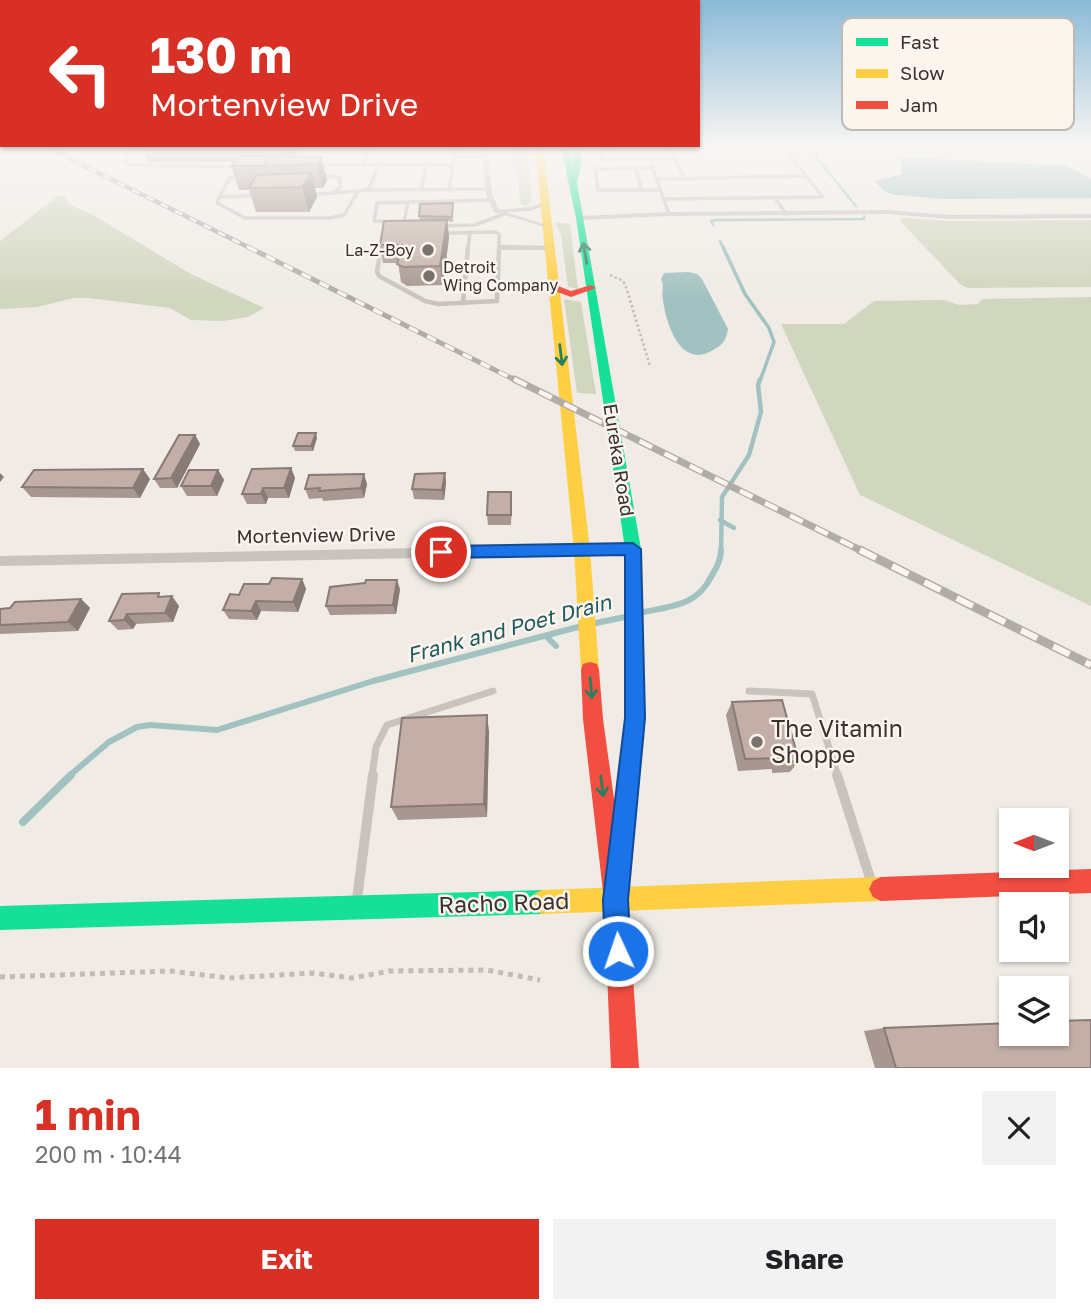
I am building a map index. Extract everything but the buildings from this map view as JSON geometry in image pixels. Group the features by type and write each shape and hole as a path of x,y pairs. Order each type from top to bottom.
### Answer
{"main road":[{"name":"Eureka Road","path":"544,197 582,550 589,658 615,900 625,1068"},
{"name":"Eureka Road","path":"575,197 633,549 635,718 615,900"},
{"path":"546,214 580,218"},
{"path":"553,287 571,294 591,288"},
{"name":"Racho Road","path":"0,918 615,900 1091,881"}],"street":[{"path":"489,197 494,209 504,214 546,214"},
{"path":"494,209 527,209 546,214"},
{"path":"580,218 669,214 895,212 948,217 1091,216"},
{"name":"Mortenview Drive","path":"0,561 633,549"}],"lane":[{"path":"223,197 219,197 217,203 223,209 245,218 330,218 344,215 355,197"},
{"path":"669,214 665,199 823,197"},
{"path":"775,198 786,214"},
{"path":"412,225 404,222 374,221 377,203 490,200"},
{"path":"404,222 408,202"},
{"path":"429,226 475,225 504,214"},
{"path":"463,303 470,232"},
{"path":"383,237 377,272 379,276 438,304 497,300 499,234 430,233"},
{"path":"499,248 549,248"},
{"path":"356,908 376,747 387,725 493,691"},
{"path":"749,691 812,694 874,890"}],"path":[{"path":"610,275 623,281 626,287 650,366"},
{"path":"0,977 170,971 229,978 313,972 352,978 390,971 487,970 540,980"}],"green space":[{"path":"57,197 65,197 69,204 95,216 189,273 264,308 248,317 223,321 191,320 170,308 89,298 74,298 37,307 0,309 0,241"},
{"path":"520,197 531,197 528,205 520,203"},
{"path":"906,218 951,221 1091,220 1091,287 968,288 961,285 899,220"},
{"path":"555,222 570,224 578,289 568,287 561,235"},
{"path":"1091,297 1091,606 860,495 781,324 844,324 874,301 945,300 959,305 978,304 982,299"},
{"path":"564,299 581,302 596,394 577,393"}],"water":[{"path":"918,197 1091,197 1091,198"},
{"path":"664,273 697,274 702,279 728,329 722,344 702,355 692,354 677,342 665,310 661,279"}],"waterway":[{"name":"Frank and Poet Drain","path":"849,197 856,206"},
{"name":"Frank and Poet Drain","path":"713,225 711,221 717,220 864,219 864,216"},
{"name":"Frank and Poet Drain","path":"720,241 723,247"},
{"name":"Frank and Poet Drain","path":"723,247 745,294 769,328 774,342 760,381"},
{"name":"Frank and Poet Drain","path":"722,521 722,497 749,455 761,412 758,385 760,379"},
{"name":"Frank and Poet Drain","path":"721,552 722,521"},
{"path":"722,521 734,528"},
{"name":"Frank and Poet Drain","path":"639,613 681,604 698,594 715,570 721,550"},
{"name":"Frank and Poet Drain","path":"591,624 630,616"},
{"name":"Frank and Poet Drain","path":"69,776 109,742 137,727 150,725 217,730 373,681 582,626"},
{"path":"546,636 556,646"},
{"name":"Frank and Poet Drain","path":"23,822 71,775"}],"railway":[{"path":"147,197 252,249"},
{"path":"248,247 517,381"},
{"path":"514,379 864,552"},
{"path":"860,550 1091,665"}],"traffic: fast":[{"path":"576,197 633,549 634,673"},
{"path":"0,918 542,902"}],"traffic: slow":[{"path":"544,197 582,550 590,670"},
{"path":"619,864 635,718 634,673"},
{"path":"542,902 881,889"}],"traffic: jam":[{"path":"553,287 571,294 591,288"},
{"path":"590,670 593,719 616,900 625,1068"},
{"path":"881,889 1091,881"}],"place":[{"name":"La-Z-Boy","path":"428,250"},
{"name":"Detroit Wing Company","path":"429,276"},
{"name":"The Vitamin Shoppe","path":"757,742"}],"route":[{"path":"441,552 633,549 635,718 615,900 618,951"}]}
